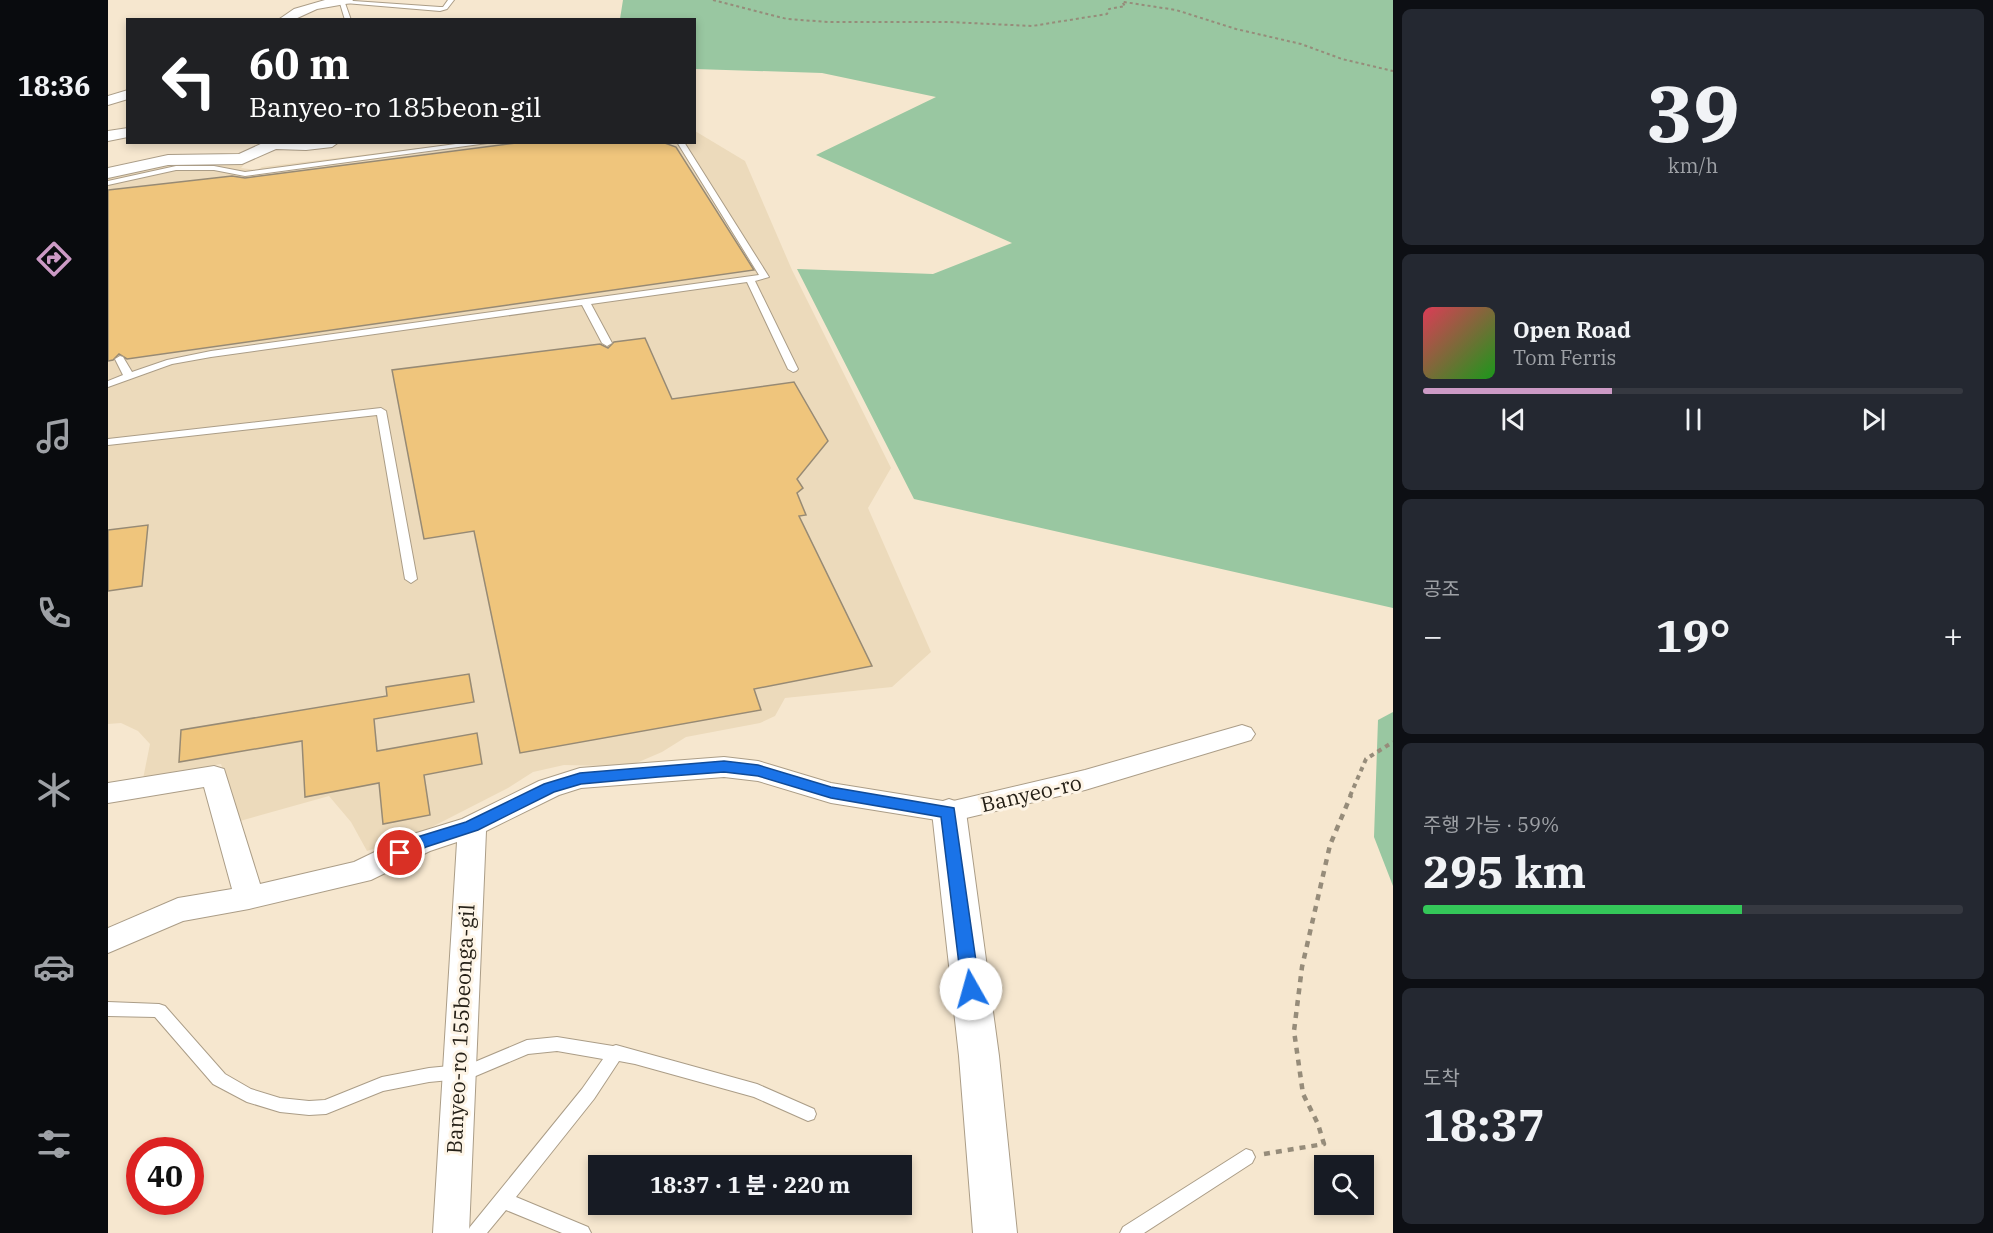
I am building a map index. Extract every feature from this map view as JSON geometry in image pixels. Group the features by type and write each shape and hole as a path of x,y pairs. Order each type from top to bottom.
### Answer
{"street":[{"path":"286,18 294,12 344,1"},
{"path":"108,101 126,95"},
{"path":"108,136 126,132"},
{"path":"108,173 168,160 242,159 274,144 315,144"},
{"name":"Banyeo-ro","path":"949,812 1085,780 1242,734"},
{"path":"108,941 177,910 249,898 361,872 420,843 472,826 549,788 580,778 724,767 758,771 831,793 949,812 979,1056 995,1233"},
{"path":"112,792 214,776 249,898"},
{"name":"Banyeo-ro 155beonga-gil","path":"451,1233 472,826"}],"lane":[{"path":"348,18 344,1 440,9 445,8 451,0"},
{"path":"108,183 176,168 214,168 245,174 477,144"},
{"path":"108,384 170,362 211,354 765,277 681,144"},
{"path":"750,279 793,369"},
{"path":"585,302 607,343"},
{"path":"120,359 128,375"},
{"path":"108,442 381,411 411,579"},
{"path":"108,1009 159,1011 219,1079 247,1095 280,1105 326,1107 382,1084 471,1071 542,1043 616,1052 757,1090 808,1114"},
{"path":"476,1233 588,1094 616,1052"},
{"path":"1129,1233 1246,1157"},
{"path":"502,1200 582,1233"}],"path":[{"path":"713,0 787,19 828,22 949,22 1004,26 1054,24 1082,19 1084,16 1107,14 1109,9 1123,8 1125,6 1122,2 1124,2 1176,10 1236,29 1301,44 1342,59 1393,71"},
{"path":"1246,1157 1324,1144 1318,1124 1303,1094 1294,1031 1302,967 1330,845 1366,759 1393,742"}],"shaded area":[{"path":"696,132 745,161 792,270 891,468 868,508 931,652 892,687 785,698 775,716 760,723 686,737 662,752 634,764 564,765 533,772 508,788 422,832 367,851 351,822 329,796 240,821 221,764 143,779 150,744 138,731 121,723 108,724 108,176 174,163 246,162 241,168 257,170 262,167 453,144 696,144"}],"green space":[{"path":"623,0 1393,0 1393,608 914,499 797,269 933,274 1012,243 816,155 936,97 822,73 696,69 696,18 620,18"},
{"path":"1393,712 1393,886 1374,837 1378,720"}],"building":[{"path":"508,144 668,144 676,147 754,270 127,359 119,354 113,360 108,361 108,190 232,176 245,178"},
{"path":"645,338 672,399 794,382 828,441 797,479 803,488 797,493 806,515 799,516 872,666 754,689 761,710 520,753 474,531 424,539 392,370 600,344 608,348 614,342"},
{"path":"148,525 142,586 108,591 108,530"},
{"path":"469,674 474,702 374,719 377,751 477,733 482,764 424,775 430,815 383,824 379,783 305,797 302,741 179,762 181,730 387,696 386,687"}],"route":[{"path":"400,853 420,843 472,826 549,788 580,778 658,771 724,767 758,771 831,793 949,812 971,989"}]}
